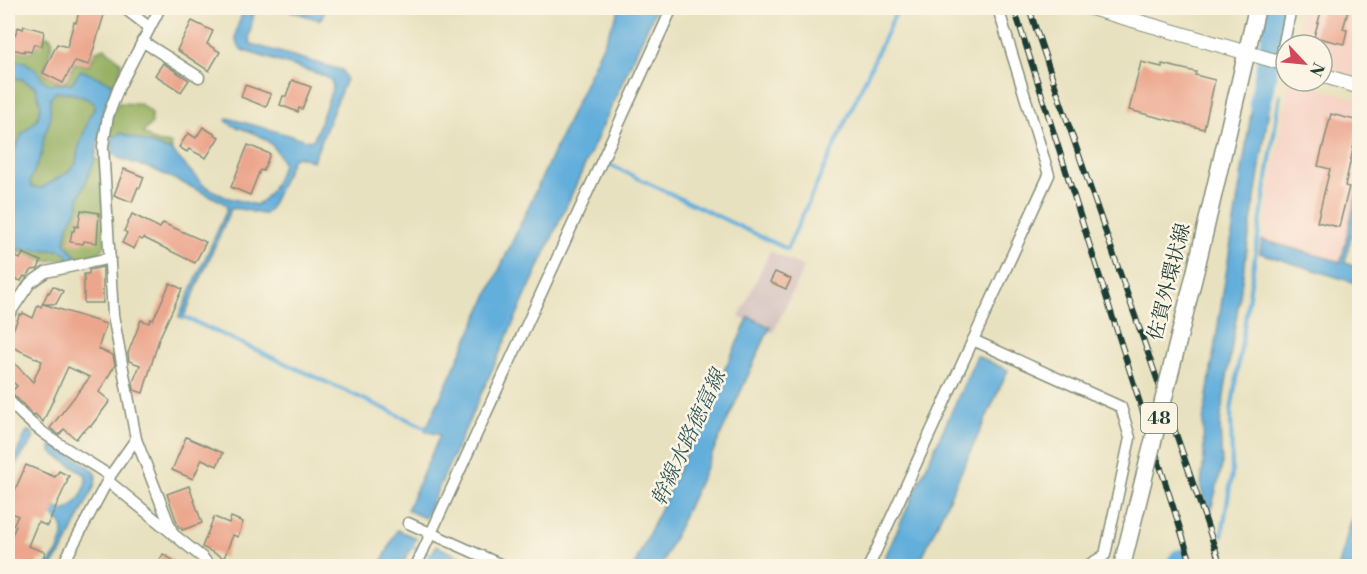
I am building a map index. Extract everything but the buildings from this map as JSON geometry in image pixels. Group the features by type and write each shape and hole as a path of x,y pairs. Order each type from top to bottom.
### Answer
{"main road":[{"name":"佐賀外環状線","path":"1122,567 1252,54 1257,8"}],"street":[{"path":"124,8 148,27"},
{"path":"160,8 118,87 108,116 103,146 113,315 136,439 173,534"},
{"path":"418,563 672,8"},
{"path":"869,567 1049,175 998,8"},
{"path":"1091,8 1274,60"},
{"path":"1287,33 1291,8"},
{"path":"142,41 200,77"},
{"path":"1334,79 1359,87"},
{"path":"8,316 30,283 46,272 110,258"},
{"path":"973,340 1121,407 1130,438 1106,555 1087,567"},
{"path":"8,399 20,415 109,479 203,558 210,567"},
{"path":"62,567 109,479 136,439"},
{"path":"408,523 504,567"}],"shaded area":[{"path":"1302,8 1359,8 1359,78 1334,70 1334,33 1297,33"},
{"path":"1334,92 1359,100 1359,183 1341,262 1262,240 1287,93"},
{"path":"770,251 804,267 773,333 739,317"}],"green space":[{"path":"46,36 50,37 53,42 43,73 63,83 67,80 75,63 89,66 96,51 105,48 121,62 119,78 113,84 81,70 71,84 49,84 25,62 8,61 8,50 31,53"},
{"path":"8,77 22,79 36,88 41,106 36,120 22,134 8,166"},
{"path":"56,92 85,97 94,103 94,110 90,115 78,150 76,164 67,173 42,188 32,187 30,181 42,153 44,136 50,120 50,99"},
{"path":"118,103 140,104 151,112 152,123 143,133 156,142 171,144 172,151 120,133 112,138 112,117"},
{"path":"95,159 100,160 105,245 100,253 76,257 65,242 68,226 79,206 79,198"},
{"path":"11,249 62,250 68,254 69,259 45,261 22,252 17,255 8,253"}],"water":[{"path":"244,8 255,8 249,37 251,44 342,70 346,79 313,161 297,156 293,158 270,209 265,214 231,209 183,319 179,317 227,206 155,170 119,158 113,154 112,138 120,133 172,151 203,185 225,197 256,205 261,202 273,187 283,164 277,151 263,138 234,126 226,120 228,118 310,141 314,139 333,87 331,80 322,75 242,50 236,40 236,35"},
{"path":"282,8 326,8 319,20"},
{"path":"620,8 656,8 425,518 407,510 440,435 425,431"},
{"path":"1269,8 1286,8 1281,33 1274,33 1274,47 1263,37"},
{"path":"8,61 25,62 49,84 71,84 81,70 113,84 105,107 95,159 79,198 79,206 68,226 65,242 76,257 83,257 72,261 61,250 12,249 8,251 8,166 22,134 37,120 41,106 36,88 22,79 8,77","holes":["56,92 85,97 94,103 94,110 90,115 78,150 76,164 67,173 42,188 32,187 30,181 42,153 44,136 50,120 50,99"]},
{"path":"1266,73 1274,76 1222,409 1220,425 1222,466 1210,514 1201,488 1204,455 1203,422 1257,75"},
{"path":"1359,183 1359,199 1345,263 1359,268 1359,284 1260,253 1262,240 1341,262"},
{"path":"749,317 770,327 661,566 634,566"},
{"path":"977,356 1008,370 918,566 881,566"},
{"path":"27,431 32,432 34,438 15,467 12,479 22,493 65,511 81,496 86,475 51,452 51,446 58,447 93,469 96,475 95,485 62,552 52,566 45,566 55,556 61,543 63,528 61,523 52,515 8,494 8,472"},
{"path":"1359,491 1359,547 1354,566 1339,566"},
{"path":"397,530 416,538 402,566 380,566"},
{"path":"436,546 481,566 426,565"}],"waterway":[{"path":"608,164 787,249 898,8"},
{"path":"1260,104 1277,8"},
{"path":"1222,535 1232,474 1231,412 1280,95"},
{"path":"184,317 431,430"},
{"name":"幹線水路徳富線","path":"409,545 435,557"},
{"path":"1176,566 1180,560"}],"railway":[{"path":"1014,8 1192,566"},
{"path":"1029,8 1221,566"}]}
